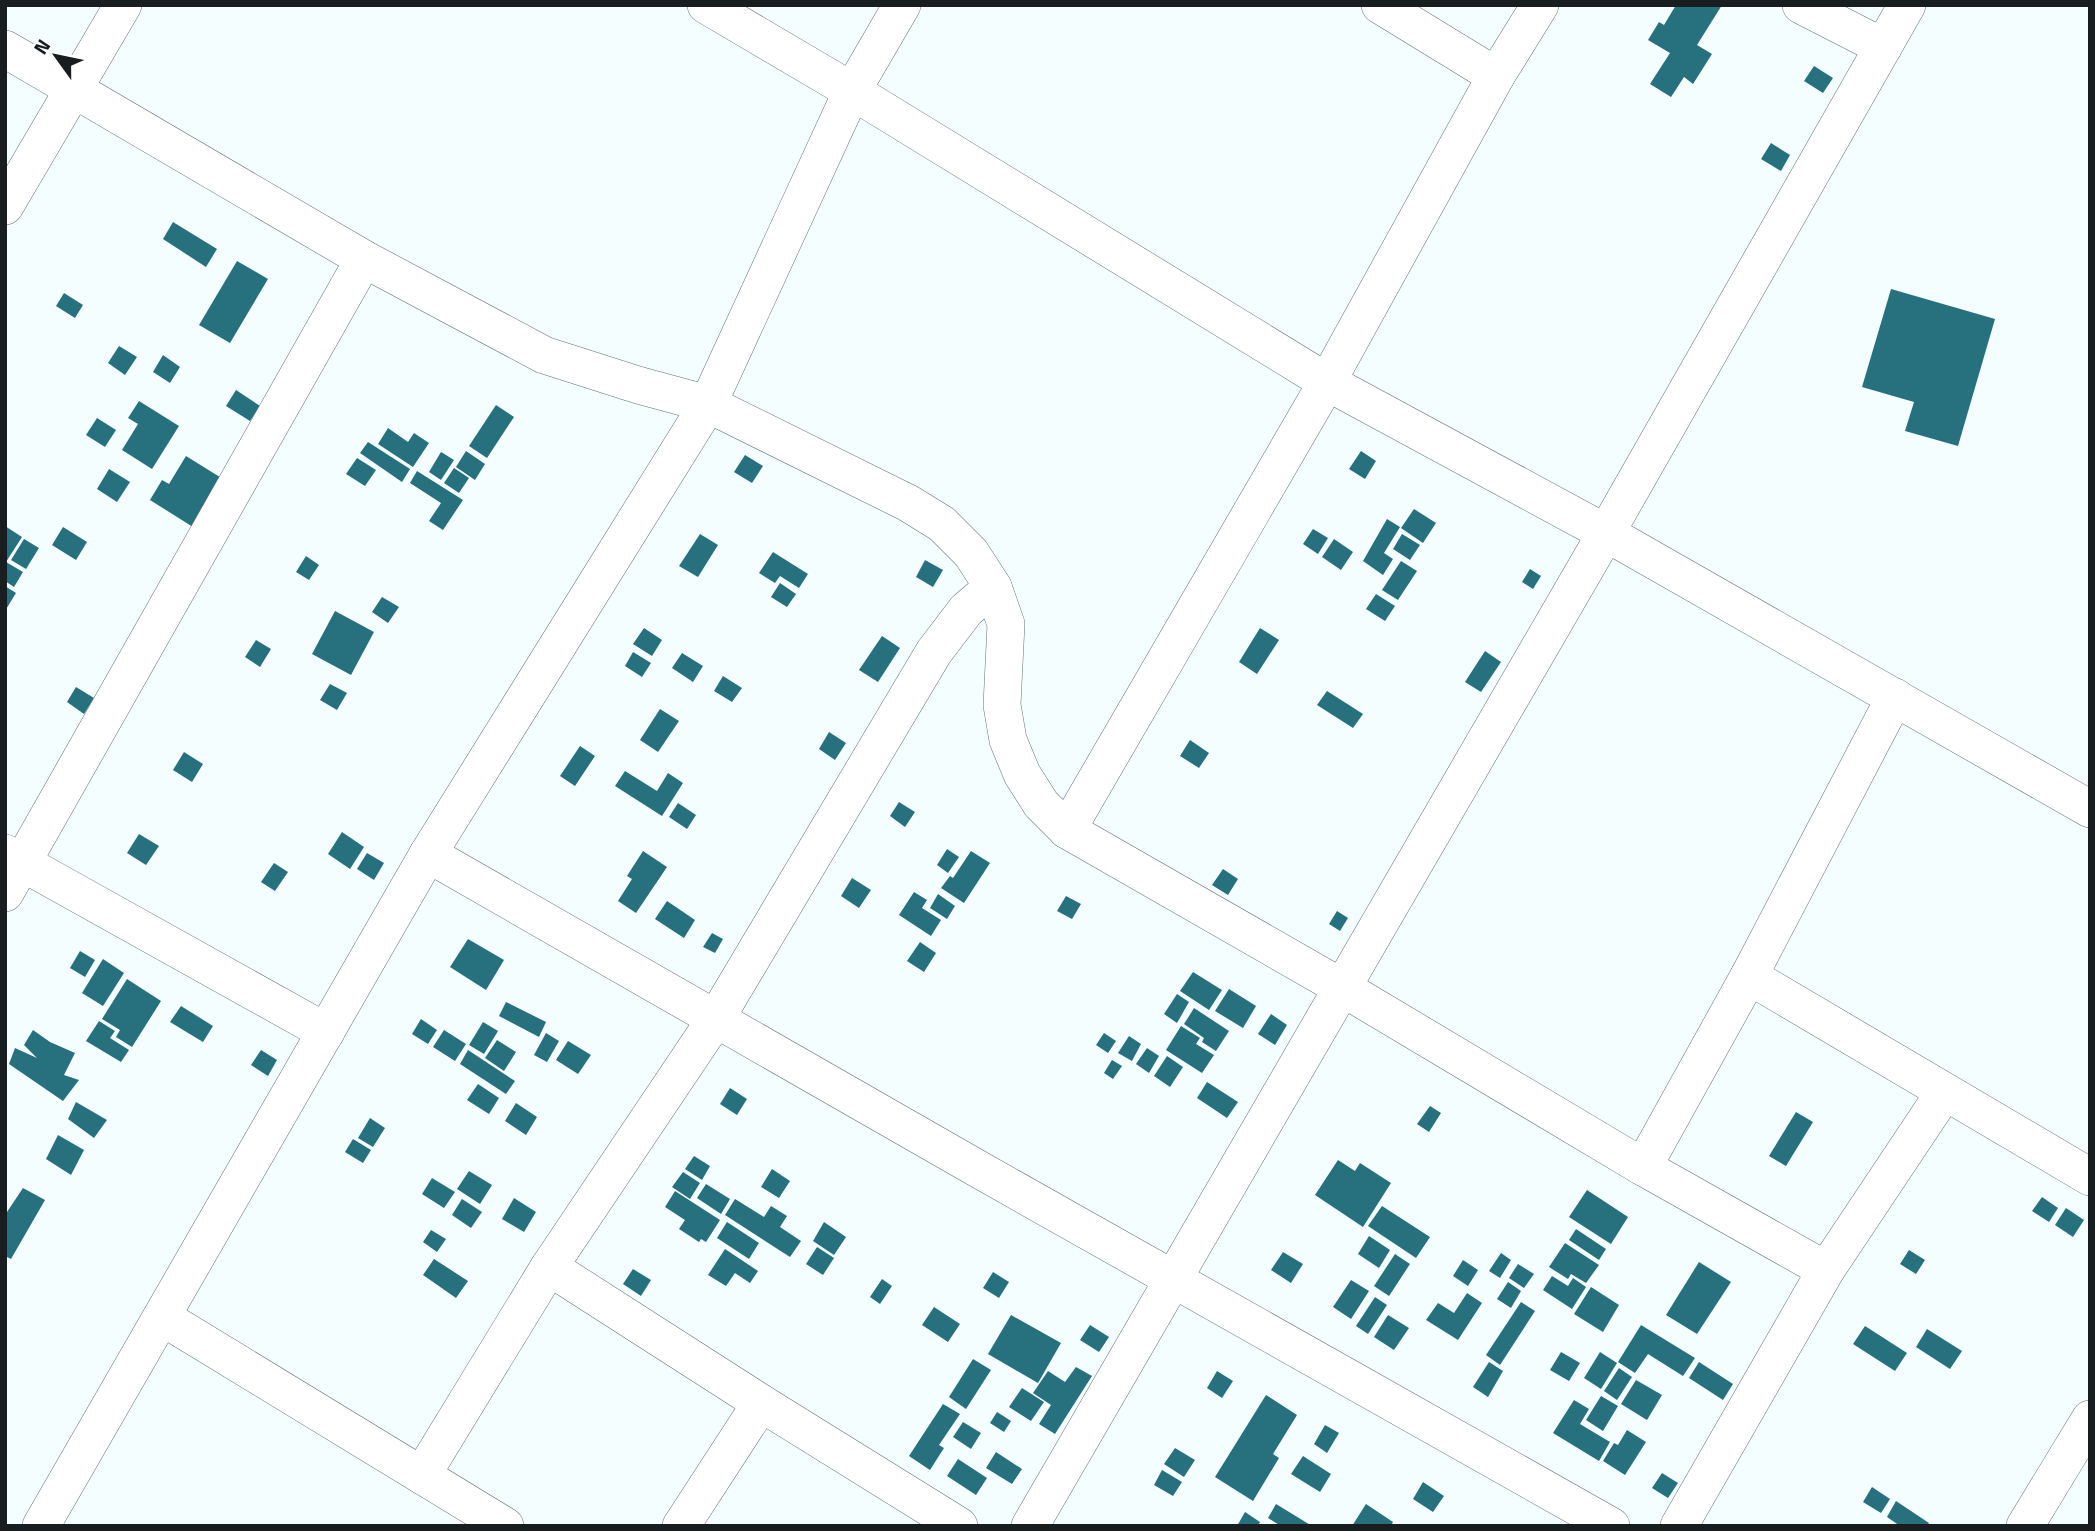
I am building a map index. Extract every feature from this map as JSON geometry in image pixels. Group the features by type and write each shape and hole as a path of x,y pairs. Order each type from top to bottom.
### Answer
{"street":[{"path":"5,206 122,5"},
{"path":"706,5 852,91 1327,382 1606,533 2090,809"},
{"path":"41,1526 428,854 708,404 852,91 902,5"},
{"path":"1380,5 1496,76"},
{"path":"1067,830 1327,382 1496,76 1540,5"},
{"path":"1801,5 1883,47"},
{"path":"1030,1526 1606,533 1907,5"},
{"path":"5,48 364,259 544,355 708,404 908,503 942,524 971,552 993,587 1006,624 1002,705 1008,740 1021,774 1041,804 1067,830 1341,987 1643,1167 1826,1270"},
{"path":"326,1032 11,870 364,259"},
{"path":"422,1475 549,1267 715,1020 934,652 966,610 993,587"},
{"path":"1643,1167 1749,976 1895,697"},
{"path":"428,854 1172,1280 1611,1526"},
{"path":"1749,976 2090,1177"},
{"path":"1679,1526 1826,1270 1944,1093"},
{"path":"549,1267 959,1526"},
{"path":"162,1317 505,1526"},
{"path":"681,1526 761,1403"},
{"path":"2025,1526 2090,1419"}],"building":[{"path":"1676,5 1722,5 1697,45 1712,54 1693,84 1684,77 1671,97 1650,84 1670,53 1648,40 1659,22 1664,25"},
{"path":"1814,66 1833,78 1823,93 1804,81"},
{"path":"1771,143 1790,155 1781,171 1761,159"},
{"path":"173,222 217,249 206,267 163,239"},
{"path":"237,261 268,279 230,343 199,325"},
{"path":"1891,289 1995,319 1958,446 1905,431 1914,402 1862,387"},
{"path":"64,293 83,305 75,318 56,306"},
{"path":"119,346 137,357 125,375 108,363"},
{"path":"163,355 180,367 170,383 153,372"},
{"path":"236,390 260,406 250,421 226,406"},
{"path":"139,401 179,426 152,469 122,450 138,424 128,418"},
{"path":"496,405 514,417 487,458 469,446"},
{"path":"97,418 116,430 105,447 86,435"},
{"path":"388,428 408,442 414,433 429,443 413,467 378,444"},
{"path":"368,442 410,469 402,482 360,453"},
{"path":"466,451 485,464 475,480 456,467"},
{"path":"1361,451 1376,461 1365,479 1349,469"},
{"path":"441,452 454,460 441,480 429,472"},
{"path":"745,455 763,466 752,483 734,472"},
{"path":"186,456 223,479 193,527 150,500 162,480 169,484"},
{"path":"357,458 376,470 365,486 346,474"},
{"path":"454,468 469,478 459,493 444,483"},
{"path":"109,469 130,482 117,502 97,489"},
{"path":"417,471 463,500 443,530 429,521 441,503 410,483"},
{"path":"1414,509 1436,523 1423,543 1401,528"},
{"path":"1387,519 1400,527 1384,553 1393,559 1383,575 1363,561"},
{"path":"5,526 22,537 6,562 23,572 14,587 5,581"},
{"path":"63,527 87,542 76,560 52,545"},
{"path":"1313,529 1328,538 1318,554 1303,544"},
{"path":"700,534 718,545 698,577 679,566"},
{"path":"1402,534 1420,545 1410,560 1393,549"},
{"path":"24,539 39,548 26,569 11,560"},
{"path":"1334,539 1353,552 1341,570 1322,557"},
{"path":"773,552 808,574 799,588 780,576 775,583 759,573"},
{"path":"306,556 319,565 309,580 296,572"},
{"path":"925,560 943,570 933,587 916,577"},
{"path":"1401,561 1417,571 1398,600 1382,590"},
{"path":"1530,569 1541,576 1533,589 1522,582"},
{"path":"780,583 796,594 787,607 771,597"},
{"path":"5,586 16,593 5,611"},
{"path":"1376,594 1395,606 1385,621 1366,609"},
{"path":"382,597 399,607 388,623 372,612"},
{"path":"335,611 374,632 351,675 312,654"},
{"path":"644,628 662,640 652,656 633,644"},
{"path":"1260,628 1279,640 1257,674 1239,662"},
{"path":"882,636 900,648 878,682 859,670"},
{"path":"256,640 271,649 260,667 245,657"},
{"path":"1485,651 1501,662 1481,692 1465,682"},
{"path":"633,652 651,663 642,677 625,666"},
{"path":"682,653 703,666 693,682 672,668"},
{"path":"723,676 742,688 732,702 714,691"},
{"path":"330,684 347,693 337,710 320,700"},
{"path":"76,687 94,698 84,714 67,702"},
{"path":"1327,691 1363,714 1353,728 1317,705"},
{"path":"660,709 679,721 658,752 640,740"},
{"path":"829,732 846,743 835,760 819,749"},
{"path":"1190,740 1209,753 1199,768 1180,756"},
{"path":"580,746 595,756 575,786 560,776"},
{"path":"184,752 203,764 192,782 173,770"},
{"path":"625,771 657,791 668,773 683,783 662,816 615,786"},
{"path":"899,802 915,812 905,827 890,816"},
{"path":"678,803 696,815 687,829 669,817"},
{"path":"342,832 364,847 350,869 328,854"},
{"path":"139,834 159,846 146,865 127,853"},
{"path":"947,849 959,857 948,873 937,865"},
{"path":"643,851 667,867 636,913 618,901 632,879 627,876"},
{"path":"971,851 990,863 964,903 941,888 950,876 953,878"},
{"path":"367,853 384,863 374,880 357,869"},
{"path":"274,863 288,872 275,891 261,882"},
{"path":"1223,869 1238,879 1228,895 1212,885"},
{"path":"852,878 871,890 859,908 841,896"},
{"path":"914,892 927,900 922,908 941,920 931,936 899,915"},
{"path":"938,894 955,906 947,919 930,908"},
{"path":"1066,896 1081,904 1072,919 1057,911"},
{"path":"667,901 695,920 684,938 655,919"},
{"path":"1337,911 1348,918 1340,931 1329,924"},
{"path":"712,933 723,939 715,953 703,947"},
{"path":"468,939 504,960 486,990 450,967"},
{"path":"920,942 936,953 924,972 907,961"},
{"path":"80,951 95,960 85,977 70,968"},
{"path":"103,959 124,973 103,1006 82,993"},
{"path":"1193,972 1222,990 1209,1010 1180,991"},
{"path":"127,979 161,1001 132,1047 116,1037 120,1030 102,1019"},
{"path":"1229,989 1256,1006 1243,1028 1215,1011"},
{"path":"1177,994 1189,1002 1177,1023 1164,1014"},
{"path":"506,1002 546,1022 539,1037 499,1016"},
{"path":"181,1006 213,1026 203,1042 170,1022"},
{"path":"1194,1008 1229,1031 1216,1051 1202,1042 1204,1038 1184,1024"},
{"path":"1271,1014 1287,1025 1275,1045 1258,1034"},
{"path":"421,1019 437,1030 428,1044 412,1034"},
{"path":"99,1021 115,1031 110,1038 129,1050 121,1062 86,1041"},
{"path":"483,1022 498,1031 484,1054 469,1045"},
{"path":"1181,1026 1200,1038 1196,1044 1214,1055 1202,1073 1166,1050"},
{"path":"33,1030 50,1042 75,1053 64,1075 79,1080 63,1101 9,1064 15,1048 37,1058 24,1045"},
{"path":"444,1030 466,1044 455,1061 433,1047"},
{"path":"546,1033 559,1041 547,1062 534,1055"},
{"path":"1104,1033 1116,1041 1108,1053 1096,1045"},
{"path":"1129,1036 1141,1044 1132,1061 1118,1053"},
{"path":"497,1040 516,1052 504,1071 485,1058"},
{"path":"568,1041 591,1055 578,1074 556,1060"},
{"path":"1147,1048 1159,1056 1149,1073 1136,1064"},
{"path":"261,1050 277,1060 268,1076 251,1065"},
{"path":"468,1050 515,1081 506,1094 460,1064"},
{"path":"1167,1056 1183,1067 1170,1087 1154,1076"},
{"path":"1112,1060 1122,1066 1113,1079 1104,1073"},
{"path":"1207,1082 1238,1102 1227,1118 1197,1098"},
{"path":"478,1084 499,1098 489,1114 467,1100"},
{"path":"730,1088 747,1099 737,1115 720,1104"},
{"path":"76,1102 107,1120 94,1138 68,1119"},
{"path":"516,1103 537,1117 526,1135 505,1121"},
{"path":"1430,1106 1441,1113 1429,1132 1417,1124"},
{"path":"1796,1112 1813,1122 1786,1166 1769,1156"},
{"path":"370,1118 385,1128 373,1147 358,1138"},
{"path":"58,1135 84,1150 71,1175 46,1159"},
{"path":"353,1139 371,1150 363,1163 345,1152"},
{"path":"694,1156 710,1166 702,1180 685,1169"},
{"path":"1338,1160 1355,1171 1360,1163 1391,1183 1363,1227 1315,1195"},
{"path":"772,1169 790,1181 779,1198 761,1187"},
{"path":"469,1171 492,1185 480,1204 457,1189"},
{"path":"683,1172 700,1183 690,1199 672,1187"},
{"path":"432,1178 455,1192 444,1208 422,1194"},
{"path":"706,1184 730,1199 721,1214 697,1198"},
{"path":"23,1188 45,1200 11,1259 5,1256 5,1215"},
{"path":"1587,1190 1628,1217 1611,1244 1569,1217"},
{"path":"675,1191 720,1220 706,1242 701,1239 699,1242 679,1229 685,1220 665,1207"},
{"path":"2042,1197 2058,1208 2049,1222 2032,1211"},
{"path":"514,1198 536,1212 524,1232 502,1219"},
{"path":"462,1199 482,1212 471,1228 452,1215"},
{"path":"735,1199 764,1217 771,1206 787,1216 780,1227 801,1241 790,1257 725,1215"},
{"path":"1382,1206 1430,1237 1416,1258 1368,1226"},
{"path":"2066,1208 2084,1220 2073,1237 2055,1225"},
{"path":"727,1222 759,1243 749,1259 717,1238"},
{"path":"824,1222 846,1237 834,1255 813,1241"},
{"path":"1576,1229 1606,1249 1599,1260 1569,1240"},
{"path":"431,1230 446,1239 437,1252 423,1242"},
{"path":"1369,1236 1390,1250 1379,1268 1358,1254"},
{"path":"1565,1243 1599,1265 1586,1283 1571,1274 1568,1279 1549,1267"},
{"path":"817,1247 834,1258 823,1275 806,1264"},
{"path":"725,1249 758,1271 750,1283 735,1273 726,1286 708,1275"},
{"path":"1909,1250 1925,1260 1916,1274 1900,1264"},
{"path":"1283,1252 1303,1264 1291,1283 1271,1270"},
{"path":"1501,1253 1511,1260 1500,1278 1489,1271"},
{"path":"1395,1254 1410,1264 1389,1296 1374,1286"},
{"path":"434,1259 468,1281 456,1298 423,1275"},
{"path":"1463,1260 1478,1270 1468,1286 1453,1276"},
{"path":"1699,1262 1731,1282 1697,1334 1666,1315"},
{"path":"1518,1264 1534,1274 1524,1288 1509,1278"},
{"path":"633,1269 651,1280 641,1296 623,1284"},
{"path":"993,1272 1009,1282 999,1298 983,1288"},
{"path":"1552,1276 1568,1286 1573,1278 1586,1287 1572,1309 1543,1290"},
{"path":"882,1279 892,1286 880,1304 870,1297"},
{"path":"1351,1280 1369,1291 1351,1319 1333,1307"},
{"path":"1508,1282 1521,1291 1511,1308 1497,1299"},
{"path":"1591,1287 1619,1305 1603,1332 1574,1314"},
{"path":"1467,1293 1482,1303 1458,1340 1426,1320 1438,1303 1454,1313"},
{"path":"1375,1297 1387,1305 1368,1334 1356,1326"},
{"path":"1521,1302 1535,1311 1500,1365 1486,1355"},
{"path":"934,1307 960,1324 948,1342 922,1325"},
{"path":"1011,1315 1061,1343 1038,1383 988,1354"},
{"path":"1388,1315 1409,1328 1394,1350 1374,1337"},
{"path":"1090,1325 1109,1337 1099,1352 1080,1340"},
{"path":"1641,1325 1695,1358 1683,1376 1648,1354 1635,1373 1618,1362"},
{"path":"1865,1326 1907,1353 1895,1371 1853,1344"},
{"path":"1927,1329 1962,1351 1950,1369 1916,1347"},
{"path":"1561,1352 1580,1363 1569,1381 1550,1370"},
{"path":"1600,1352 1617,1363 1601,1389 1584,1378"},
{"path":"973,1359 991,1370 966,1409 949,1397"},
{"path":"1489,1362 1503,1371 1488,1397 1473,1387"},
{"path":"1699,1362 1733,1384 1723,1400 1689,1378"},
{"path":"1076,1367 1092,1376 1055,1434 1039,1424 1051,1405 1033,1393 1048,1371 1065,1382"},
{"path":"1619,1368 1632,1377 1617,1400 1604,1391"},
{"path":"1217,1371 1233,1381 1222,1398 1207,1388"},
{"path":"1636,1380 1662,1395 1647,1420 1621,1404"},
{"path":"1022,1388 1044,1402 1031,1421 1009,1407"},
{"path":"1266,1395 1297,1415 1273,1454 1279,1458 1253,1501 1215,1477"},
{"path":"1601,1396 1618,1406 1603,1431 1586,1420"},
{"path":"1574,1400 1589,1409 1580,1424 1610,1442 1599,1461 1553,1433"},
{"path":"943,1404 960,1414 939,1445 944,1448 930,1470 909,1456"},
{"path":"997,1412 1011,1421 1004,1432 990,1423"},
{"path":"963,1422 981,1433 971,1449 953,1437"},
{"path":"1325,1425 1339,1433 1327,1453 1314,1444"},
{"path":"1627,1430 1646,1442 1625,1475 1603,1461 1614,1443 1618,1445"},
{"path":"1175,1448 1195,1460 1184,1477 1164,1464"},
{"path":"996,1452 1022,1469 1012,1484 986,1468"},
{"path":"1303,1456 1331,1474 1320,1492 1291,1474"},
{"path":"958,1459 987,1478 976,1495 947,1476"},
{"path":"1162,1470 1182,1482 1173,1496 1154,1485"},
{"path":"1662,1473 1678,1483 1668,1498 1652,1488"},
{"path":"1423,1482 1444,1496 1433,1512 1413,1499"},
{"path":"1872,1487 1890,1499 1881,1513 1863,1502"},
{"path":"1896,1501 1929,1523 1927,1526 1900,1526 1887,1517"},
{"path":"1276,1504 1312,1526 1281,1526 1268,1518"},
{"path":"1366,1504 1393,1522 1391,1526 1352,1526"},
{"path":"1245,1512 1260,1522 1258,1526 1237,1526"}]}
